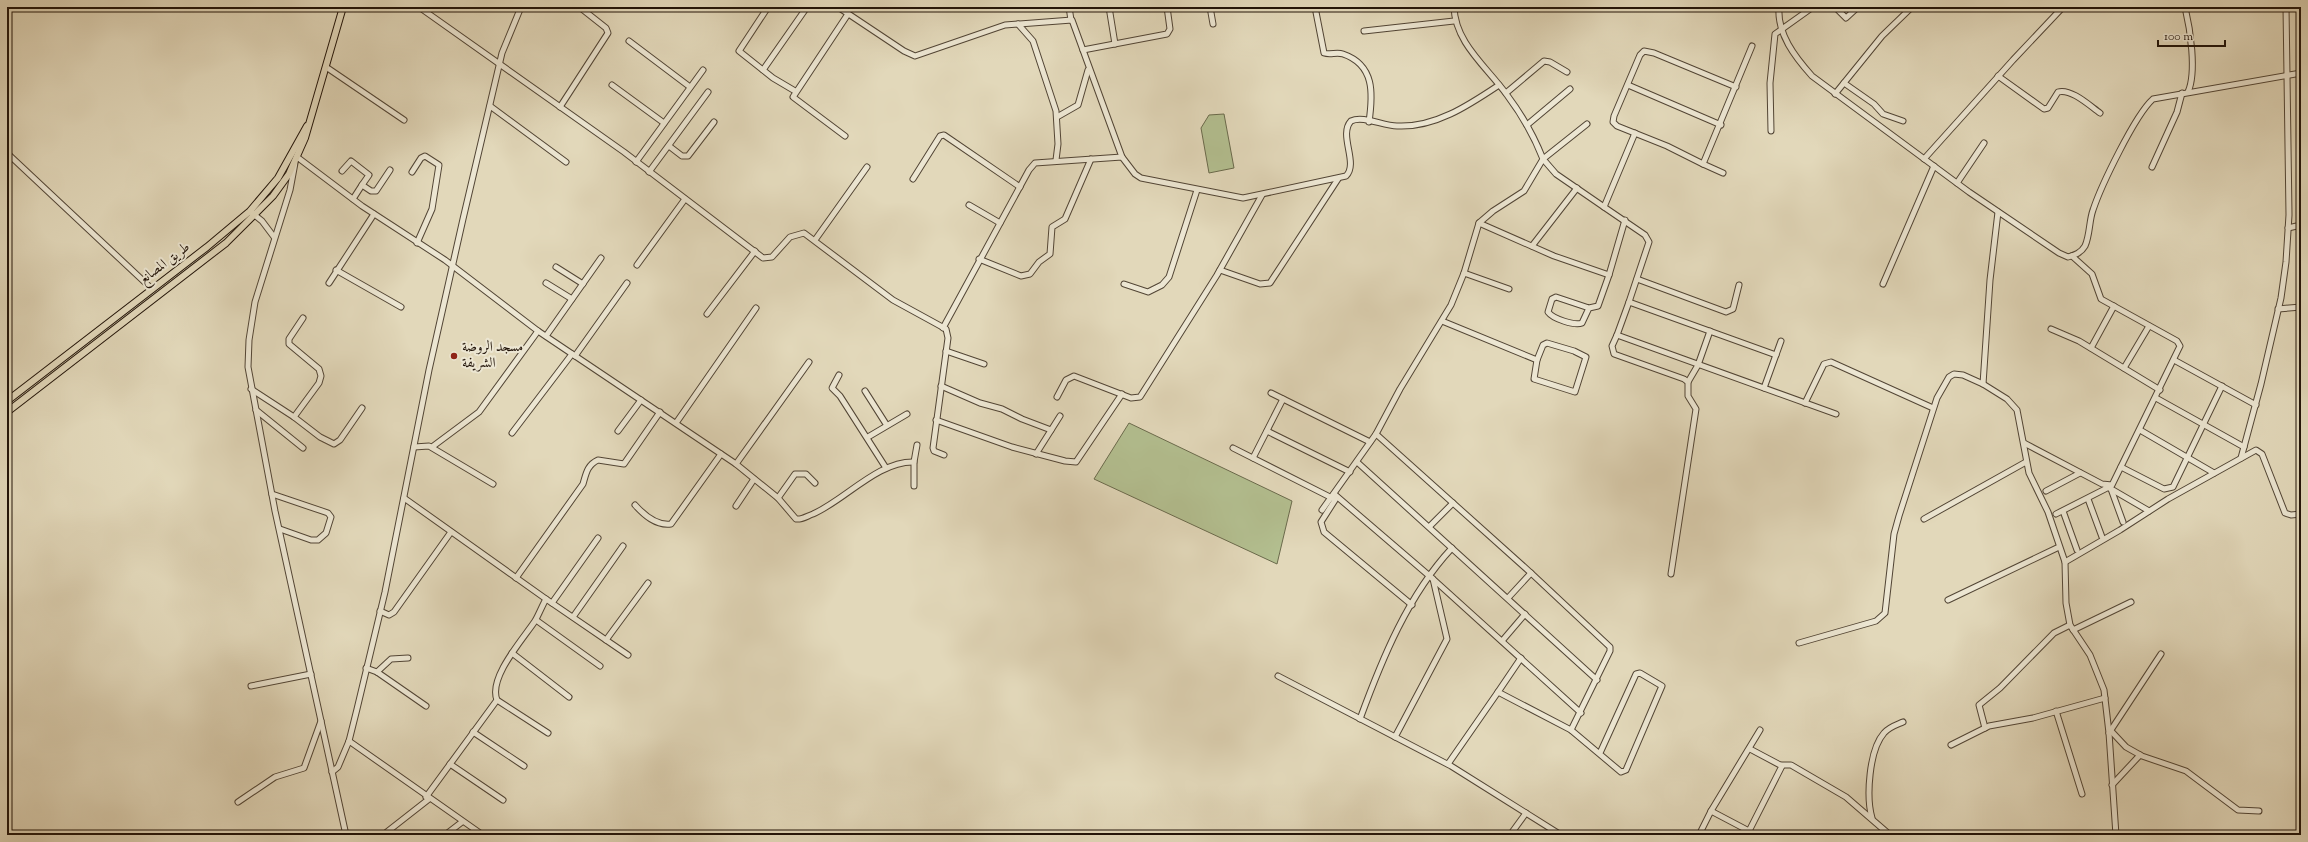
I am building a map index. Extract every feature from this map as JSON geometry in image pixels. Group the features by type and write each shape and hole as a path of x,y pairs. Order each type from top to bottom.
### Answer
{"main road":[{"path":"310,121 343,7"},
{"name":"طريق المصانع","path":"7,412 212,254 256,216 281,186 296,160 310,121"},
{"name":"طريق المصانع","path":"7,401 250,211 278,178 310,121"}],"street":[{"path":"419,7 636,162 763,258 770,258 790,237 800,232 816,240 893,300 943,328 948,333 933,450 944,456"},
{"path":"332,772 338,767 349,741 380,611 452,266 505,41 520,7"},
{"path":"768,7 739,48 740,52 763,70 795,91"},
{"path":"763,70 807,7"},
{"path":"838,7 904,51 915,56 988,31 1018,24 1071,20"},
{"path":"1069,7 1071,20 1076,26 1088,69 1122,157 1135,174 1141,178 1197,190 1243,198 1338,179 1346,176 1350,170 1347,130 1349,123 1354,120 1406,126 1432,120 1463,108 1499,85"},
{"path":"1115,44 1109,8 1123,7"},
{"path":"1083,50 1169,34 1170,29 1167,7"},
{"path":"1210,7 1213,24"},
{"path":"1315,7 1324,53 1341,54 1349,57 1363,68 1368,75 1372,91 1369,122"},
{"path":"1454,7 1454,21 1473,53 1506,93 1527,125 1543,159 1556,174 1646,235 1649,242 1638,279 1612,346 1614,354 1688,382"},
{"path":"1780,7 1781,31 1808,71 1835,94 1957,183 2063,256 2072,256 2084,247 2091,217 2098,197 2146,107 2156,98 2286,74 2301,73"},
{"path":"1771,131 1770,84 1775,34 1813,7"},
{"path":"1835,7 1846,18 1858,7"},
{"path":"1835,94 1882,36 1912,7"},
{"path":"1924,159 1998,76 2063,7"},
{"path":"2152,168 2191,78 2191,50 2185,7"},
{"path":"2241,458 2256,405 2285,276 2288,228 2286,7"},
{"path":"560,107 608,33 606,28 582,9"},
{"path":"845,136 794,100 795,91 848,14"},
{"path":"1364,31 1454,21"},
{"path":"1018,24 1033,41 1057,116 1056,160"},
{"path":"629,41 690,87"},
{"path":"1703,164 1721,125 1752,46"},
{"path":"1723,173 1617,126 1613,122 1614,116 1640,55 1648,51 1736,87"},
{"path":"1506,93 1544,61 1550,62 1567,72"},
{"path":"326,67 404,120"},
{"path":"1057,116 1078,105 1088,69"},
{"path":"636,162 703,70"},
{"path":"1998,76 2044,109 2048,108 2058,92 2062,91 2071,94 2100,113"},
{"path":"1844,83 1874,104 1883,114 1903,121"},
{"path":"612,85 664,123"},
{"path":"1628,85 1721,125"},
{"path":"1527,125 1570,89"},
{"path":"649,172 708,92"},
{"path":"490,106 566,162"},
{"path":"669,146 683,156 688,156 714,122"},
{"path":"1322,510 1334,496 1376,434 1400,389 1451,305 1464,273 1479,223 1493,211 1524,191 1543,159 1587,124"},
{"path":"1604,206 1635,133"},
{"path":"913,180 940,136 944,135 1020,187"},
{"path":"1957,183 1984,143"},
{"path":"7,153 152,289"},
{"path":"412,172 421,158 425,156 439,165 432,209 417,244"},
{"path":"943,328 979,259 1033,164 1056,160 1122,157"},
{"path":"979,259 1014,275 1021,276 1030,274 1039,262 1050,254 1052,227 1066,219 1092,158"},
{"path":"346,835 272,494 251,389 248,354 250,327 263,271 294,175 296,160 417,244 452,266 538,331 736,464 778,498 794,517 800,520 824,509 886,468 898,463 914,462"},
{"path":"342,171 351,161 369,175 353,199"},
{"path":"1883,284 1934,166"},
{"path":"816,240 867,167"},
{"path":"362,185 371,191 376,191 390,170"},
{"path":"1220,270 1260,284 1270,283 1338,179"},
{"path":"1532,246 1577,188"},
{"path":"1124,284 1148,292 1162,285 1169,277 1197,190"},
{"path":"1057,397 1066,380 1074,376 1133,399 1140,397 1220,270 1262,195"},
{"path":"637,265 684,199"},
{"path":"969,205 1000,223"},
{"path":"250,211 274,237"},
{"path":"1983,384 1990,280 1998,212"},
{"path":"329,283 336,270 374,214"},
{"path":"1590,308 1582,323 1577,325 1552,316 1548,312 1552,299 1556,297 1590,308 1598,306 1609,275 1625,220"},
{"path":"1479,223 1532,246 1609,275"},
{"path":"2288,228 2301,225"},
{"path":"707,314 755,251"},
{"path":"2056,514 2109,487 2140,430 2180,346 2179,342 2099,297 2092,274 2072,256"},
{"path":"546,336 601,258"},
{"path":"556,267 582,284"},
{"path":"336,270 401,307"},
{"path":"1464,273 1509,289"},
{"path":"1638,279 1726,312 1733,309 1739,286"},
{"path":"512,433 574,355 627,282"},
{"path":"546,283 572,299"},
{"path":"1629,302 1776,355"},
{"path":"2091,348 2114,306"},
{"path":"2278,308 2301,306"},
{"path":"676,423 756,308"},
{"path":"294,417 319,383 321,376 319,369 289,344 289,339 303,318"},
{"path":"1442,321 1537,360"},
{"path":"2124,368 2150,326"},
{"path":"2051,329 2091,348 2160,390"},
{"path":"432,447 479,412 538,331"},
{"path":"1671,574 1696,414 1695,404 1688,396 1688,382 1698,365 1710,331"},
{"path":"1617,335 1836,414"},
{"path":"1764,388 1781,341"},
{"path":"1547,343 1585,355 1586,359 1576,391 1569,392 1536,380 1533,374 1537,360 1543,345 1547,343"},
{"path":"946,351 984,364"},
{"path":"2174,360 2256,405"},
{"path":"736,464 809,362"},
{"path":"1805,403 1824,364 1830,362 1933,408"},
{"path":"839,375 832,388 840,396 868,437 886,468"},
{"path":"1799,643 1876,621 1885,613 1896,524 1933,408 1946,380 1951,375 1963,375 1983,384 2007,399 2018,410 2026,462 2048,512 2065,562 2066,603 2071,627 2090,655 2099,676 2105,698 2110,732 2116,835"},
{"path":"941,386 980,403 1002,409 1050,430"},
{"path":"2121,467 2164,489 2173,487 2222,386"},
{"path":"251,389 294,417 320,437 334,444 340,440 362,408"},
{"path":"866,391 886,424"},
{"path":"1271,393 1370,442"},
{"path":"936,420 1036,454 1065,461 1078,461 1122,394"},
{"path":"2156,398 2244,447"},
{"path":"1253,458 1283,399"},
{"path":"618,431 641,400"},
{"path":"256,410 303,448"},
{"path":"516,578 583,484 585,474 591,465 598,460 624,464 660,412"},
{"path":"868,437 886,424 906,414"},
{"path":"1036,454 1060,416"},
{"path":"2140,430 2214,473"},
{"path":"1267,431 1350,472"},
{"path":"1376,434 1453,502 1610,646 1610,651 1597,680 1571,730"},
{"path":"2024,443 2109,487 2149,511"},
{"path":"414,447 424,445 432,447 493,484"},
{"path":"914,486 914,462 917,445"},
{"path":"1233,448 1334,496 1431,578 1581,713"},
{"path":"2065,562 2254,450 2261,452 2285,513 2291,515 2301,514"},
{"path":"635,505 654,520 671,524 721,454"},
{"path":"1357,462 1430,526 1452,548 1597,680"},
{"path":"1924,520 2026,462"},
{"path":"2046,491 2080,473"},
{"path":"778,498 794,474 806,474 815,483"},
{"path":"736,506 754,479"},
{"path":"2109,487 2123,522"},
{"path":"272,494 328,513 331,517 326,533 318,540 310,540 280,529"},
{"path":"1334,496 1321,522 1324,532 1412,605"},
{"path":"404,498 516,578 628,655"},
{"path":"2088,499 2102,537"},
{"path":"1430,526 1453,502"},
{"path":"2063,511 2078,550"},
{"path":"380,611 389,615 393,614 451,532"},
{"path":"552,603 598,538"},
{"path":"573,617 623,546"},
{"path":"1948,600 2059,547"},
{"path":"1360,719 1386,654 1412,605 1452,548"},
{"path":"1508,598 1531,573"},
{"path":"1396,737 1447,639 1431,578"},
{"path":"606,640 648,583"},
{"path":"546,599 536,620 512,653 496,681 494,691 497,700 548,733"},
{"path":"1985,728 1979,705 2004,683 2054,633 2131,602"},
{"path":"1502,641 1525,614"},
{"path":"536,620 600,666"},
{"path":"512,653 569,697"},
{"path":"2110,732 2161,654"},
{"path":"377,672 391,659 408,658"},
{"path":"1448,764 1521,658"},
{"path":"366,668 377,672 426,706"},
{"path":"1498,692 1571,730 1621,772 1626,770 1662,688 1661,684 1640,673 1636,674 1600,753"},
{"path":"251,686 311,674"},
{"path":"1278,676 1448,764 1558,834"},
{"path":"1951,745 1985,728 2105,698"},
{"path":"383,835 428,798 450,764 497,700"},
{"path":"2056,711 2082,794"},
{"path":"238,802 275,777 304,768 321,721"},
{"path":"1873,819 1868,792 1878,742 1884,732 1903,722"},
{"path":"1699,835 1711,811 1750,749 1760,730"},
{"path":"474,732 524,766"},
{"path":"2110,732 2126,747 2140,755 2186,772 2238,810 2259,811"},
{"path":"349,741 462,822 480,833"},
{"path":"1750,749 1781,765 1791,765 1846,797 1890,835"},
{"path":"2112,785 2140,755"},
{"path":"450,764 503,800"},
{"path":"1711,811 1748,833 1782,768 1781,765"},
{"path":"1510,835 1526,813"},
{"path":"445,835 462,822"}],"green space":[{"path":"1224,114 1234,168 1209,173 1201,128 1209,115"},
{"path":"1129,423 1292,501 1277,564 1094,479"}],"place":[{"name":"مسجد الروضة الشريفة","path":"454,356"}]}
